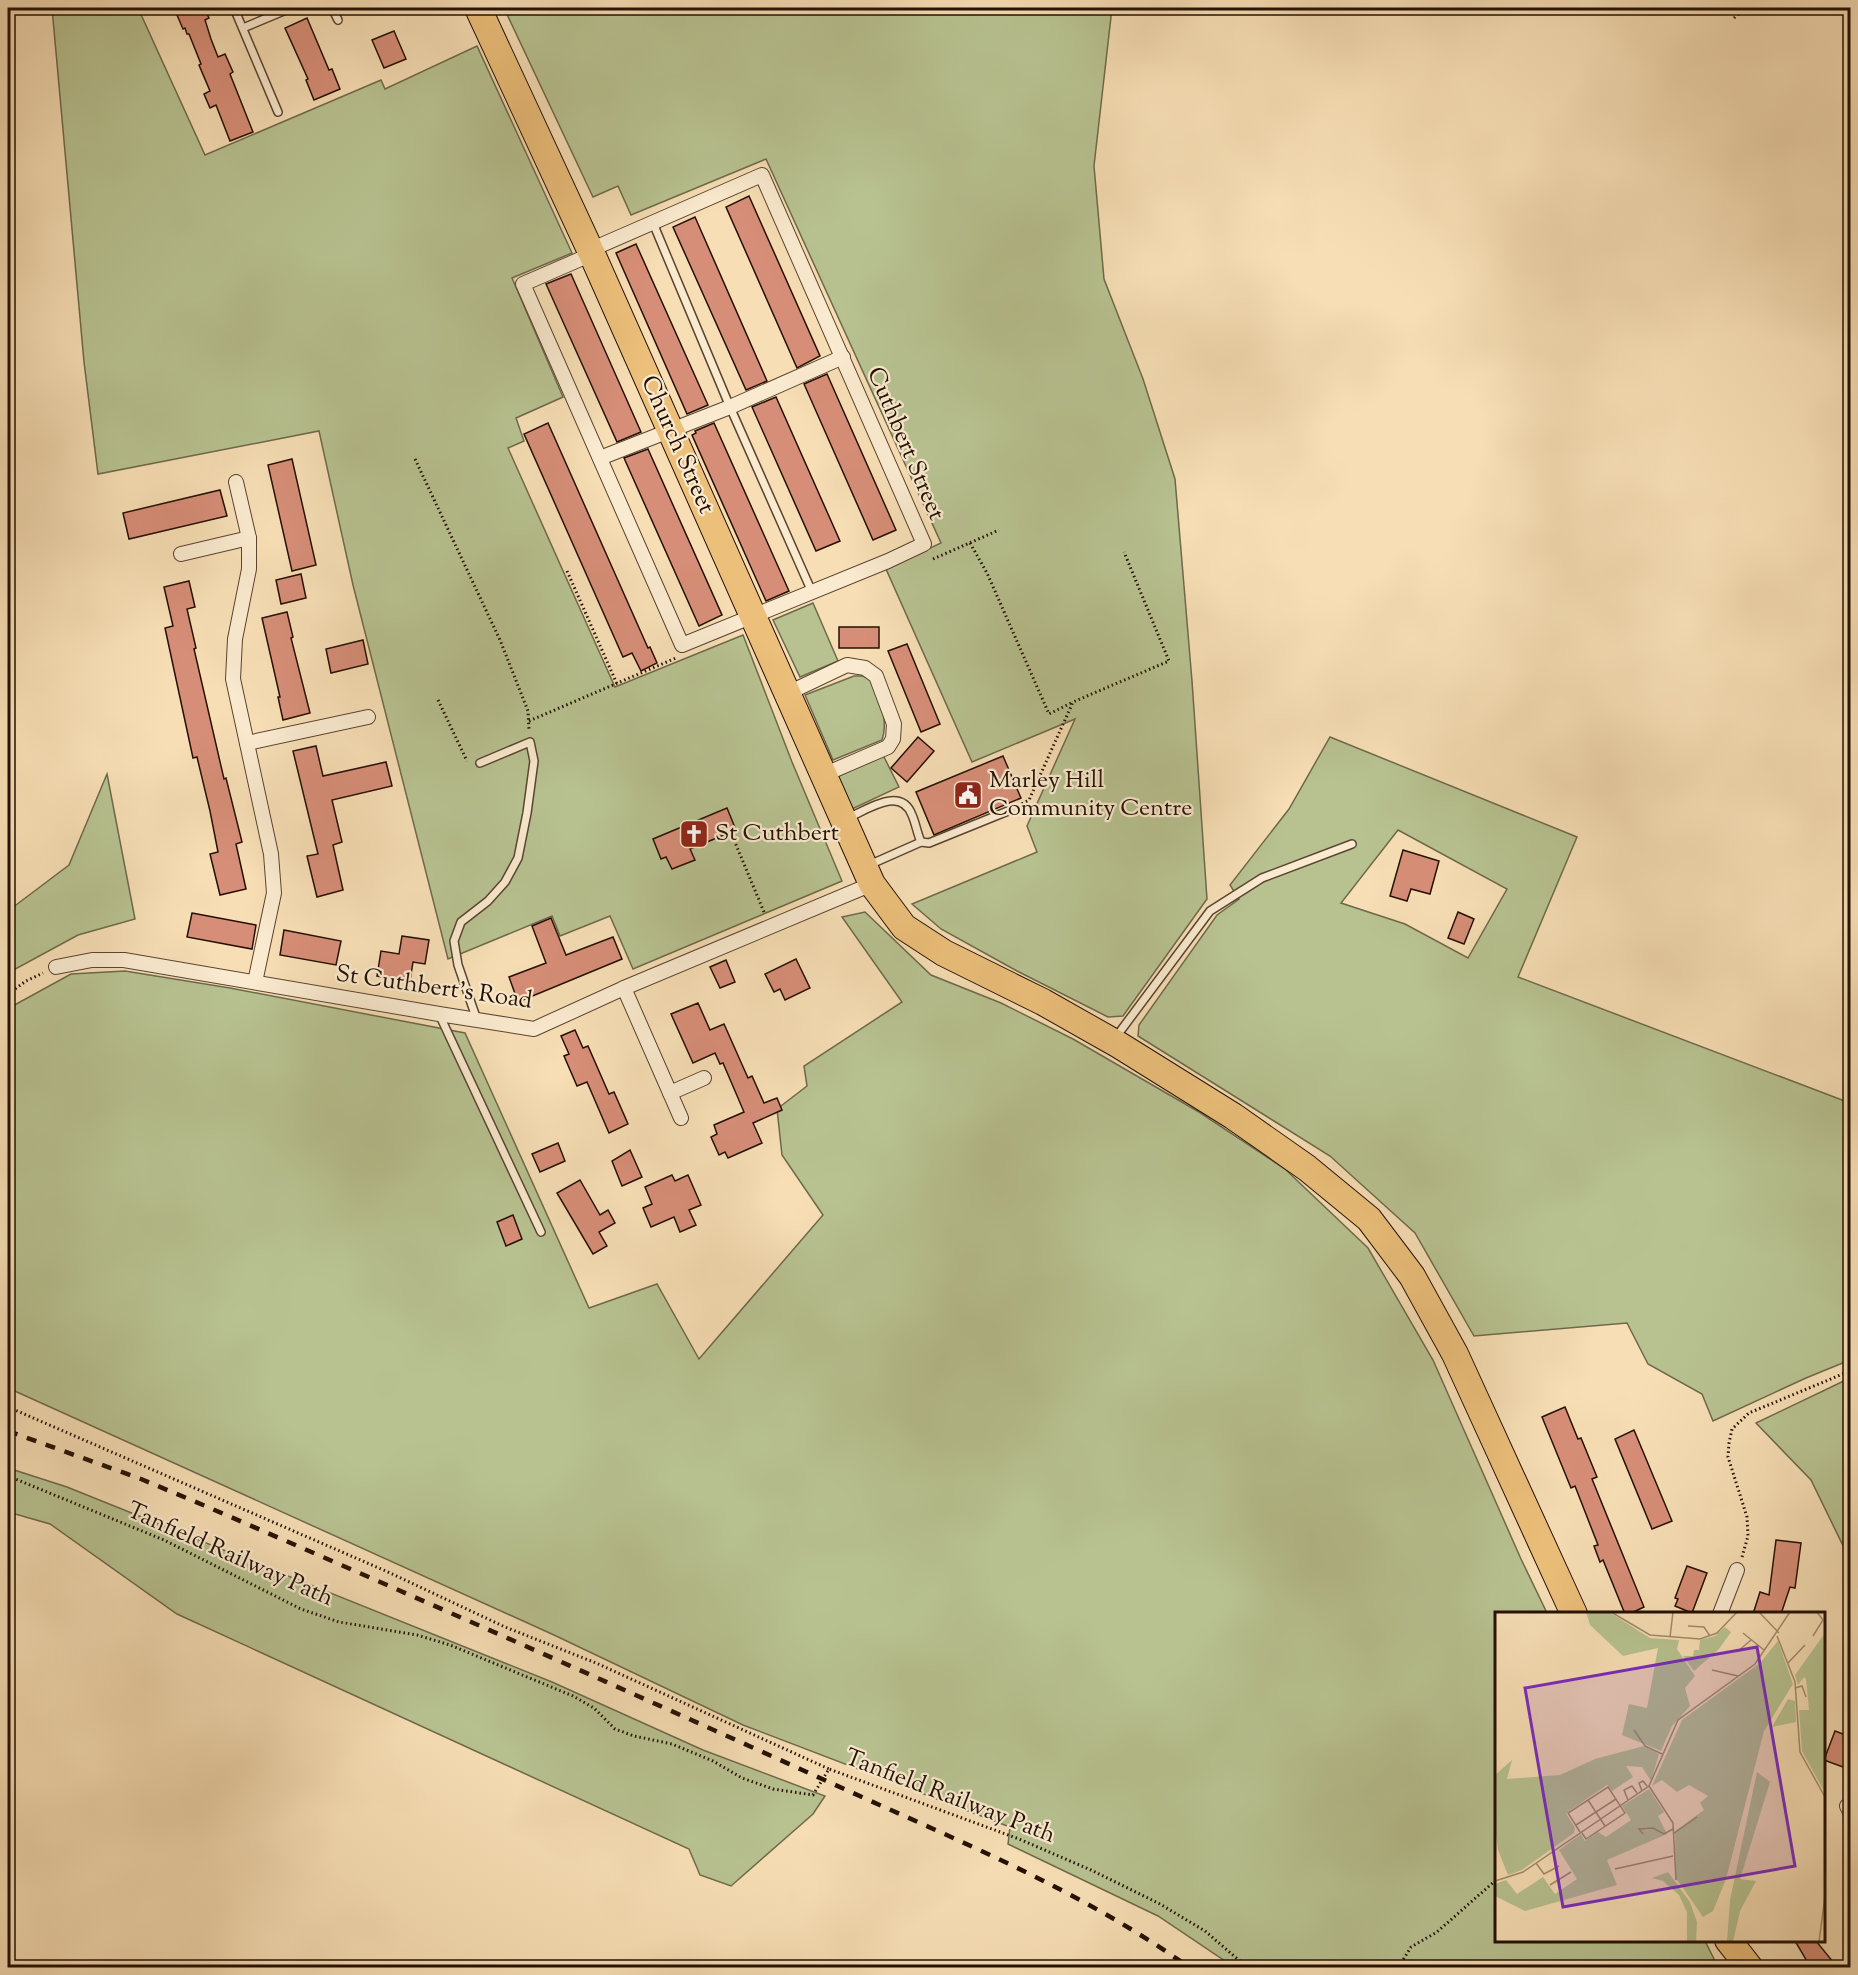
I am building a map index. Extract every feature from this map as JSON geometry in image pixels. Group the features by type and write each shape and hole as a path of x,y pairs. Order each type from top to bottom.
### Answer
{"highway":[{"name":"Church Street","path":"478,8 591,252 868,875 904,927 944,952 1043,1002 1113,1041 1242,1122 1307,1168 1369,1219 1412,1276 1455,1354 1573,1612"},
{"path":"1729,1942 1750,1968"}],"street":[{"name":"Cuthbert Street","path":"682,645 924,544 843,357 762,175 523,284 600,458 730,407 843,357"},
{"path":"600,458 682,645"},
{"path":"236,482 249,538 249,569 235,639 233,679 271,854 274,892 255,982"},
{"path":"181,554 249,538"},
{"path":"786,694 847,665 865,668 876,676 894,724 894,739 888,747 823,775"},
{"path":"247,743 368,717"},
{"name":"St Cuthbert's Road","path":"56,967 92,960 124,960 534,1029 624,988 770,927 868,875"},
{"path":"624,988 681,1118"},
{"path":"670,1093 704,1078"},
{"path":"1721,1612 1737,1570"}],"lane":[{"path":"234,8 278,112"},
{"path":"243,28 291,8"},
{"path":"332,8 338,20"},
{"path":"653,223 730,407 813,592"},
{"path":"477,1020 458,965 454,941 460,922 488,901 505,882 518,858 534,761 530,742 480,763"},
{"path":"843,820 889,800 898,800 907,805 921,842"},
{"path":"868,875 921,842 929,843 1008,811"},
{"path":"1113,1041 1210,911 1262,878 1352,844"},
{"path":"439,1014 541,1232"}],"path":[{"path":"1734,18 1745,8"},
{"path":"415,459 500,640 528,711 530,742"},
{"path":"926,561 999,530"},
{"path":"970,543 987,573 1048,714 1169,661 1124,552"},
{"path":"567,571 617,684"},
{"path":"529,721 677,658 682,645"},
{"path":"438,700 468,763 480,763"},
{"path":"1008,811 1029,800 1073,702"},
{"path":"734,840 770,927"},
{"path":"8,994 26,981 56,967"},
{"path":"1737,1570 1748,1536 1746,1517 1728,1457 1732,1429 1749,1413 1851,1371"},
{"path":"8,1407 195,1490 344,1552 506,1627 596,1662 829,1769"},
{"name":"Tanfield Railway Path","path":"8,1476 164,1540 301,1609 339,1622 417,1635 450,1645 573,1696 594,1708 615,1729 634,1736 672,1744 713,1761 742,1778 773,1789 813,1795 829,1769 1018,1839 1091,1870 1160,1904 1205,1931 1248,1968"},
{"path":"1401,1968 1411,1947 1437,1932 1495,1882"}],"green space":[{"path":"52,8 138,8 205,155 381,80 385,89 477,46 572,253 512,278 563,397 516,418 524,441 508,448 615,687 743,635 792,762 842,881 633,969 610,916 560,936 552,916 448,959 353,585 319,431 98,474 84,362"},
{"path":"504,8 1112,8 1094,166 1104,279 1143,379 1175,479 1207,899 1123,1016 1108,1017 1017,971 941,929 912,904 1037,852 1027,826 1075,719 972,762 886,569 941,543 766,159 631,215 618,186 593,197"},
{"path":"813,603 838,661 800,677 773,620"},
{"path":"854,676 863,676 871,680 884,717 882,740 833,760 805,695"},
{"path":"1330,737 1577,837 1518,977 1850,1103 1850,1360 1713,1421 1702,1394 1648,1364 1627,1323 1474,1336 1415,1233 1330,1156 1138,1036 1139,1025 1217,915 1239,899 1230,885 1289,809","holes":["1398,830 1507,889 1468,958 1405,924 1341,903"]},
{"path":"883,755 899,787 852,809 837,777"},
{"path":"107,774 135,919 78,935 8,973 8,911 69,865"},
{"path":"865,912 931,975 1001,1003 1073,1039 1199,1112 1285,1169 1368,1248 1433,1360 1547,1612 1495,1612 1495,1942 1706,1942 1718,1967 1234,1967 1158,1916 1008,1844 1010,1827 743,1725 554,1635 8,1388 9,1008 71,974 125,971 230,988 465,1033 589,1308 657,1284 699,1359 823,1215 782,1155 777,1109 807,1086 804,1066 902,1002 842,917"},
{"path":"1850,1378 1850,1560 1811,1480 1756,1423"},
{"path":"8,1468 67,1487 552,1682 703,1750 825,1796 813,1814 731,1886 700,1875 689,1849 177,1614 50,1524 8,1512"}],"building":[{"path":"174,8 204,8 209,18 205,20 218,57 225,54 233,72 230,74 253,132 230,141 216,105 210,108 204,94 210,91 199,65 201,64 189,34 185,28 183,29"},
{"path":"307,18 329,70 332,69 340,89 314,100 306,80 308,79 285,28"},
{"path":"394,31 406,59 384,68 372,40"},
{"path":"749,196 820,356 797,368 726,207"},
{"path":"695,217 767,381 746,390 673,227"},
{"path":"636,244 708,405 687,414 616,253"},
{"path":"571,274 641,432 617,442 546,284"},
{"path":"827,374 896,530 873,540 804,384"},
{"path":"776,397 840,541 816,551 752,407"},
{"path":"548,423 648,648 650,647 657,663 641,671 632,653 623,657 524,434"},
{"path":"714,423 789,591 766,601 692,435 696,433 695,431"},
{"path":"648,449 722,615 699,626 624,458"},
{"path":"292,459 316,565 292,571 268,465"},
{"path":"220,490 227,516 129,539 123,513"},
{"path":"301,574 306,598 281,604 276,580"},
{"path":"189,581 195,607 187,609 196,648 194,649 224,779 226,778 242,842 236,844 246,889 220,895 210,854 218,852 210,811 197,757 193,758 165,628 173,626 164,587"},
{"path":"287,612 293,637 291,638 310,713 283,720 262,618"},
{"path":"839,627 879,627 879,648 839,648"},
{"path":"363,640 368,664 331,673 326,649"},
{"path":"907,644 940,724 921,732 888,651"},
{"path":"918,737 934,751 907,782 891,768"},
{"path":"316,746 323,776 386,762 392,786 332,800 342,842 333,845 343,890 317,897 307,856 318,854 293,751"},
{"name":"Marley Hill Community Centre","path":"1003,756 1021,798 934,835 916,792"},
{"name":"St Cuthbert","path":"727,808 736,830 690,849 695,860 672,869 666,857 661,859 653,839"},
{"path":"1403,850 1439,861 1430,894 1411,889 1407,901 1390,896"},
{"path":"1458,912 1474,919 1464,944 1448,938"},
{"path":"192,913 256,925 252,949 187,937"},
{"path":"551,918 566,955 613,937 622,959 518,1002 509,977 546,963 532,926"},
{"path":"284,930 341,941 336,965 280,955"},
{"path":"402,936 429,940 425,964 413,962 410,981 377,976 381,951 399,954"},
{"path":"796,959 810,988 785,1000 780,989 774,992 765,974"},
{"path":"726,960 735,982 720,988 710,967"},
{"path":"698,1003 710,1030 724,1024 748,1078 752,1076 764,1103 777,1098 782,1110 753,1123 762,1143 728,1158 725,1152 719,1155 711,1137 717,1134 714,1125 744,1112 723,1063 720,1064 715,1053 693,1063 671,1014"},
{"path":"575,1030 583,1048 588,1046 609,1094 614,1092 628,1124 609,1133 587,1082 577,1086 564,1056 569,1054 561,1036"},
{"path":"558,1143 565,1161 540,1172 532,1154"},
{"path":"630,1150 642,1177 622,1186 612,1161"},
{"path":"672,1175 675,1181 688,1175 701,1205 689,1210 696,1225 680,1232 674,1217 651,1227 643,1208 652,1204 645,1187"},
{"path":"580,1180 600,1215 608,1210 615,1223 599,1232 607,1246 593,1254 557,1193"},
{"path":"513,1215 522,1239 506,1246 497,1222"},
{"path":"1565,1407 1597,1477 1592,1479 1644,1607 1633,1612 1624,1612 1603,1560 1600,1562 1594,1546 1598,1545 1575,1486 1571,1488 1542,1417"},
{"path":"1634,1430 1672,1521 1652,1529 1615,1439"},
{"path":"1776,1540 1801,1543 1795,1588 1790,1587 1782,1612 1754,1612 1760,1592 1769,1595"},
{"path":"1687,1566 1707,1573 1692,1612 1675,1606 1678,1599 1675,1598"},
{"path":"1835,1731 1851,1737 1851,1770 1825,1760"},
{"path":"1796,1942 1817,1942 1838,1968 1811,1968"}],"railway":[{"path":"8,1431 141,1479 203,1505 589,1674 963,1842 1102,1912 1190,1968"}],"place":[{"name":"Marley Hill Community Centre","path":"968,795"},
{"name":"St Cuthbert","path":"694,834"}]}
